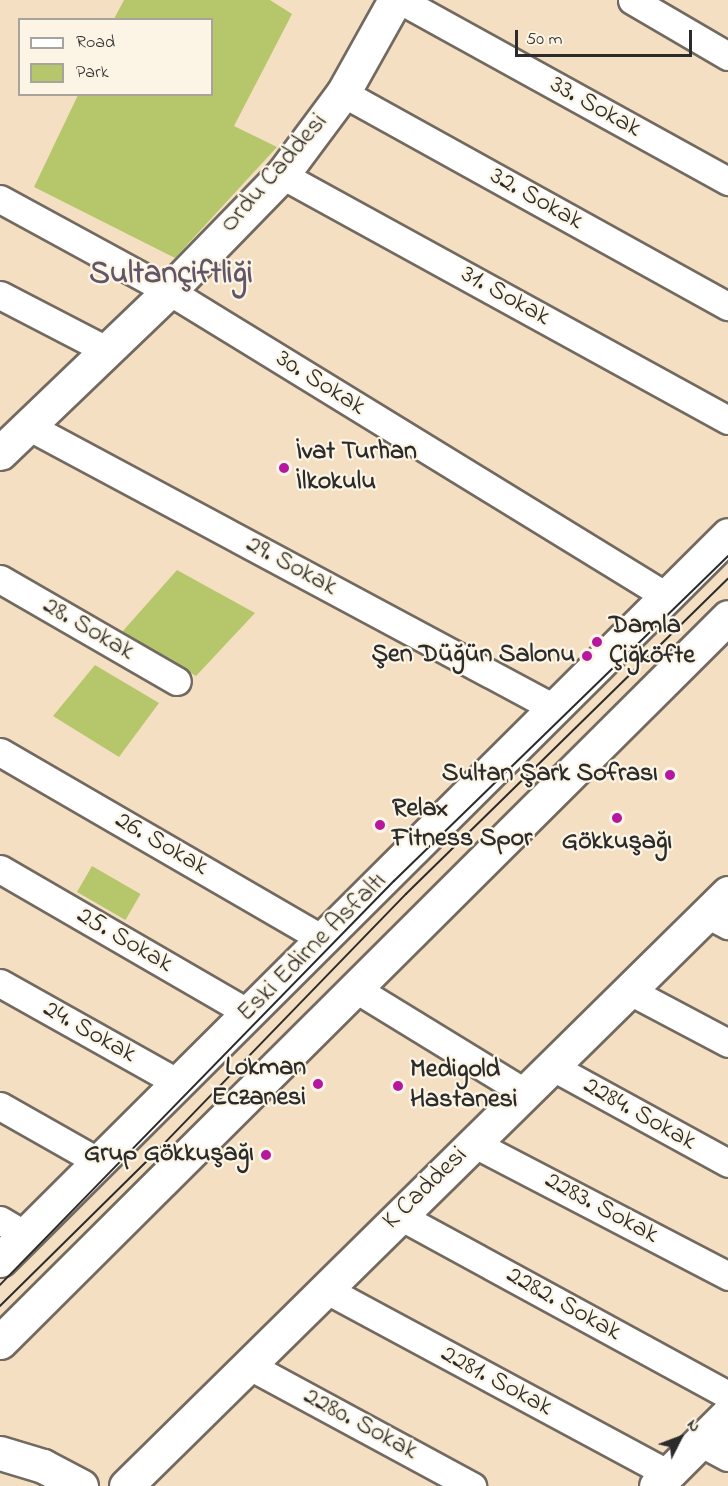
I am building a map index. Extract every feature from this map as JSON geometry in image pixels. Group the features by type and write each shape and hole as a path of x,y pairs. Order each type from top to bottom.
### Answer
{"main road":[{"name":"Ordu Caddesi","path":"1,451 169,291 282,175 343,93 397,0"},
{"name":"Eski Edirne Asfaltı","path":"0,1260 12,1227 99,1162 728,535"},
{"path":"0,1342 723,630"},
{"name":"K Caddesi","path":"126,1486 628,990 721,911"},
{"path":"662,1480 715,1447 728,1414"},
{"path":"0,1432 43,1466 81,1486"},
{"path":"0,1453 43,1466"}],"street":[{"name":"33. Sokak","path":"397,0 728,181"},
{"path":"632,0 728,56"},
{"name":"32. Sokak","path":"343,93 728,306"},
{"name":"31. Sokak","path":"282,175 728,420"},
{"name":"30. Sokak","path":"0,199 169,291 666,596"},
{"path":"0,295 106,350"},
{"name":"29. Sokak","path":"28,426 554,708"},
{"name":"28. Sokak","path":"0,579 177,681"},
{"name":"26. Sokak","path":"0,752 322,939"},
{"name":"25. Sokak","path":"0,869 248,1013"},
{"name":"24. Sokak","path":"0,983 178,1083"},
{"path":"356,989 524,1092"},
{"path":"628,990 728,1043"},
{"name":"2284. Sokak","path":"551,1066 728,1163"},
{"path":"0,1106 99,1162"},
{"name":"2283. Sokak","path":"474,1143 728,1276"},
{"name":"2282. Sokak","path":"398,1215 728,1395"},
{"name":"2281. Sokak","path":"324,1289 662,1480"},
{"name":"2280. Sokak","path":"248,1365 472,1486"}],"green space":[{"path":"124,0 270,0 292,14 234,126 277,147 175,258 34,187 78,96 213,96 213,18 115,18"},
{"path":"177,570 255,613 196,676 122,632"},
{"path":"95,665 159,703 119,757 53,716"},
{"path":"92,866 140,894 125,920 77,892"}],"tram line":[{"path":"0,1285 394,881 728,556"},
{"path":"0,1306 158,1150 406,894 728,579"}],"place":[{"name":"İvat Turhan İlkokulu","path":"284,468"},
{"name":"Damla Çiğköfte","path":"597,642"},
{"name":"Şen Düğün Salonu","path":"587,656"},
{"name":"Sultan Şark Sofrası","path":"670,775"},
{"name":"Gökkuşağı","path":"617,818"},
{"name":"Relax Fitness Spor","path":"380,825"},
{"name":"Lokman Eczanesi","path":"318,1084"},
{"name":"Medigold Hastanesi","path":"398,1086"},
{"name":"Grup Gökkuşağı","path":"266,1155"}],"district":[{"name":"Sultançiftliği","path":"171,275"}]}
